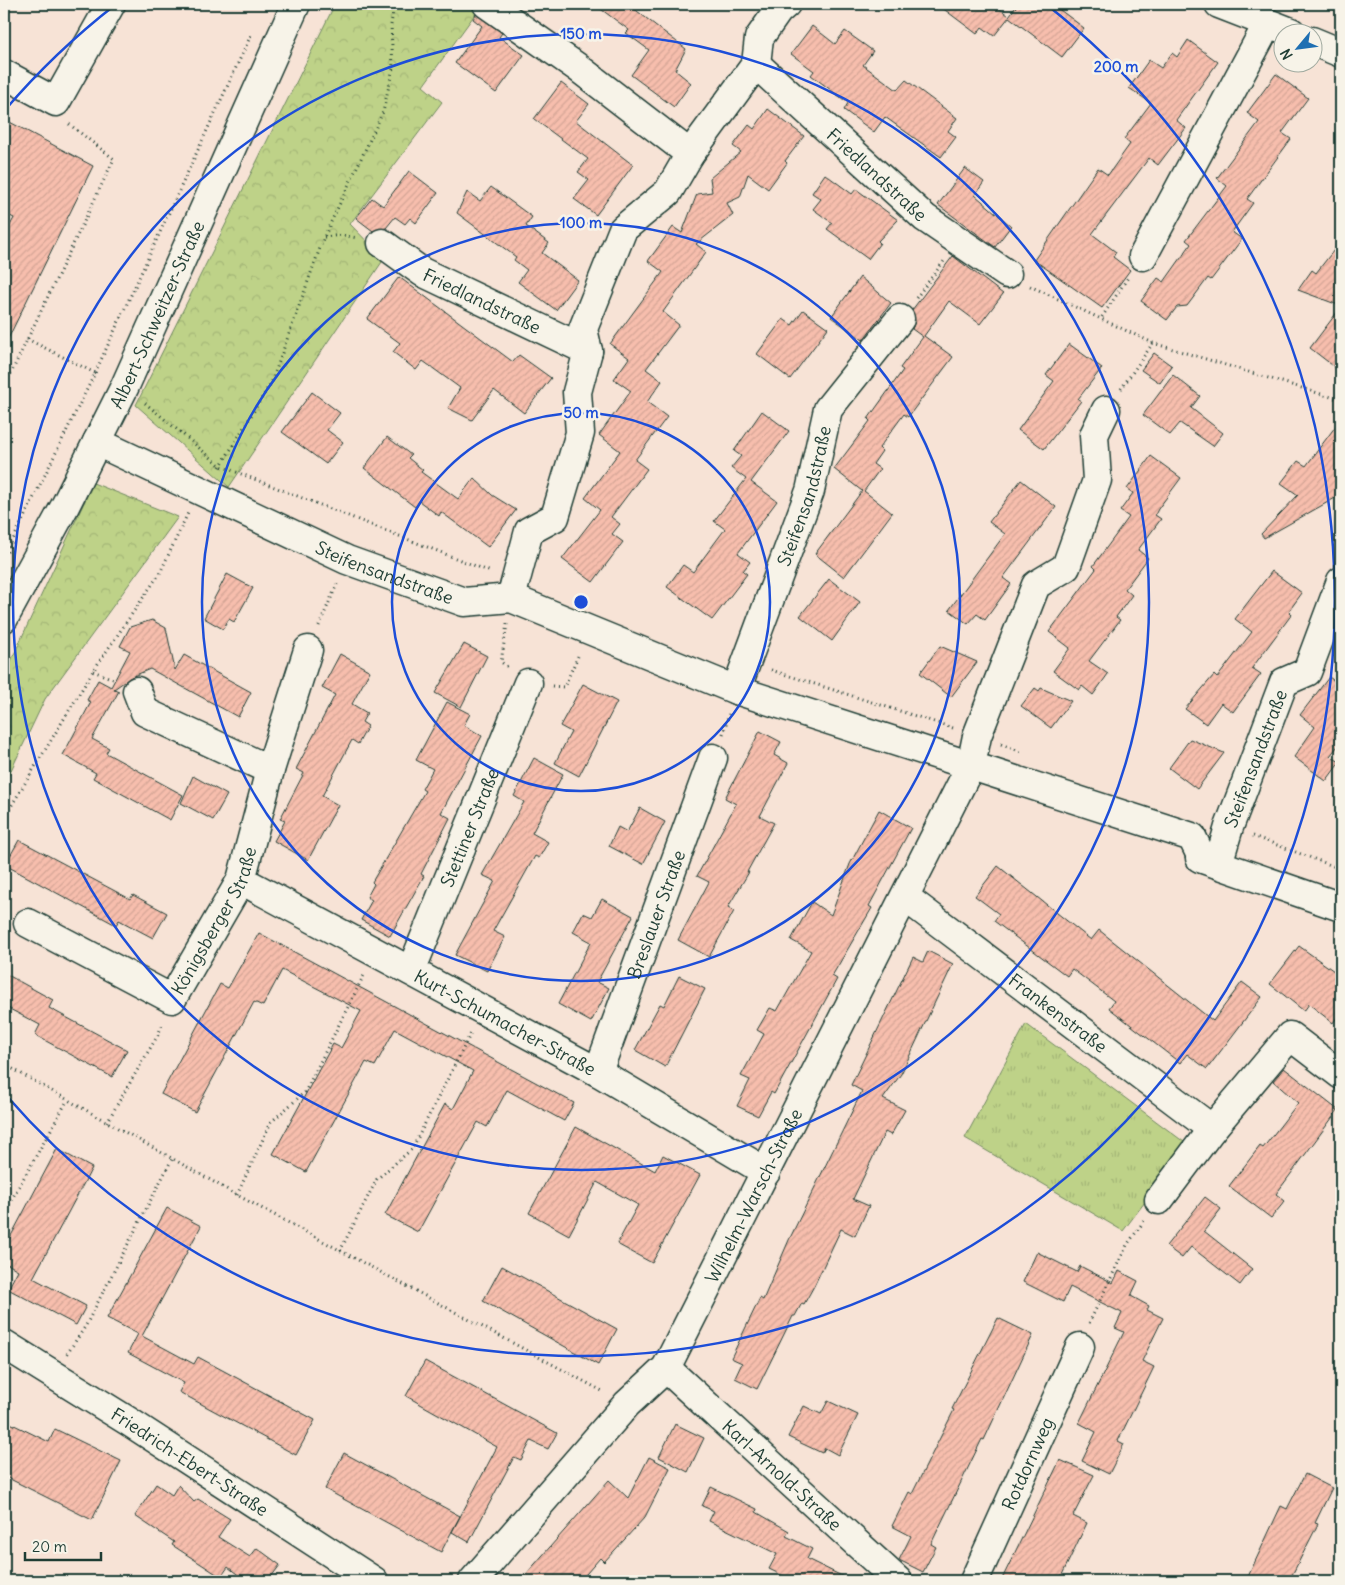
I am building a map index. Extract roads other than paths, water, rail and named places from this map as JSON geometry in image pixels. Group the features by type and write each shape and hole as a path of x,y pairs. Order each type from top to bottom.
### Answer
{"street":[{"path":"4,74 56,102 111,4"},
{"name":"Albert-Schweitzer-Straße","path":"4,618 65,506 125,386 296,4"},
{"path":"487,4 576,67 690,154"},
{"path":"511,598 529,531 555,516 558,507 580,433 577,392 588,351 582,329 624,228 668,192 690,154 756,64 759,38 778,11 786,4"},
{"path":"1219,4 1272,25"},
{"path":"1143,256 1272,40"},
{"path":"1322,45 1341,53"},
{"name":"Friedlandstraße","path":"756,64 925,218 954,247 1007,274"},
{"name":"Friedlandstraße","path":"382,243 422,272 588,351"},
{"name":"Steifensandstraße","path":"736,690 810,490 828,409 900,319"},
{"path":"971,764 977,736 1036,585 1066,567 1097,480 1094,435 1106,410"},
{"name":"Steifensandstraße","path":"98,442 348,560 464,602 511,598 736,690 971,764 1096,805 1112,813 1192,837 1210,861 1228,827 1284,682 1307,672 1341,581"},
{"name":"Königsberger Straße","path":"28,923 172,999 241,880 270,770 308,650"},
{"name":"Stettiner Straße","path":"411,971 528,683"},
{"path":"137,691 146,712 270,770"},
{"name":"Breslauer Straße","path":"598,1072 713,758"},
{"name":"Wilhelm-Warsch-Straße","path":"473,1581 627,1404 666,1368 971,764"},
{"path":"1210,861 1341,906"},
{"name":"Kurt-Schumacher-Straße","path":"241,880 376,954 411,971 477,1009 598,1072 766,1172"},
{"name":"Frankenstraße","path":"905,897 1212,1129"},
{"path":"1159,1200 1212,1129 1290,1036 1341,1075"},
{"name":"Friedrich-Ebert-Straße","path":"4,1344 54,1374 374,1581"},
{"name":"Rotdornweg","path":"974,1581 1080,1347"},
{"name":"Karl-Arnold-Straße","path":"666,1368 898,1581"}]}
